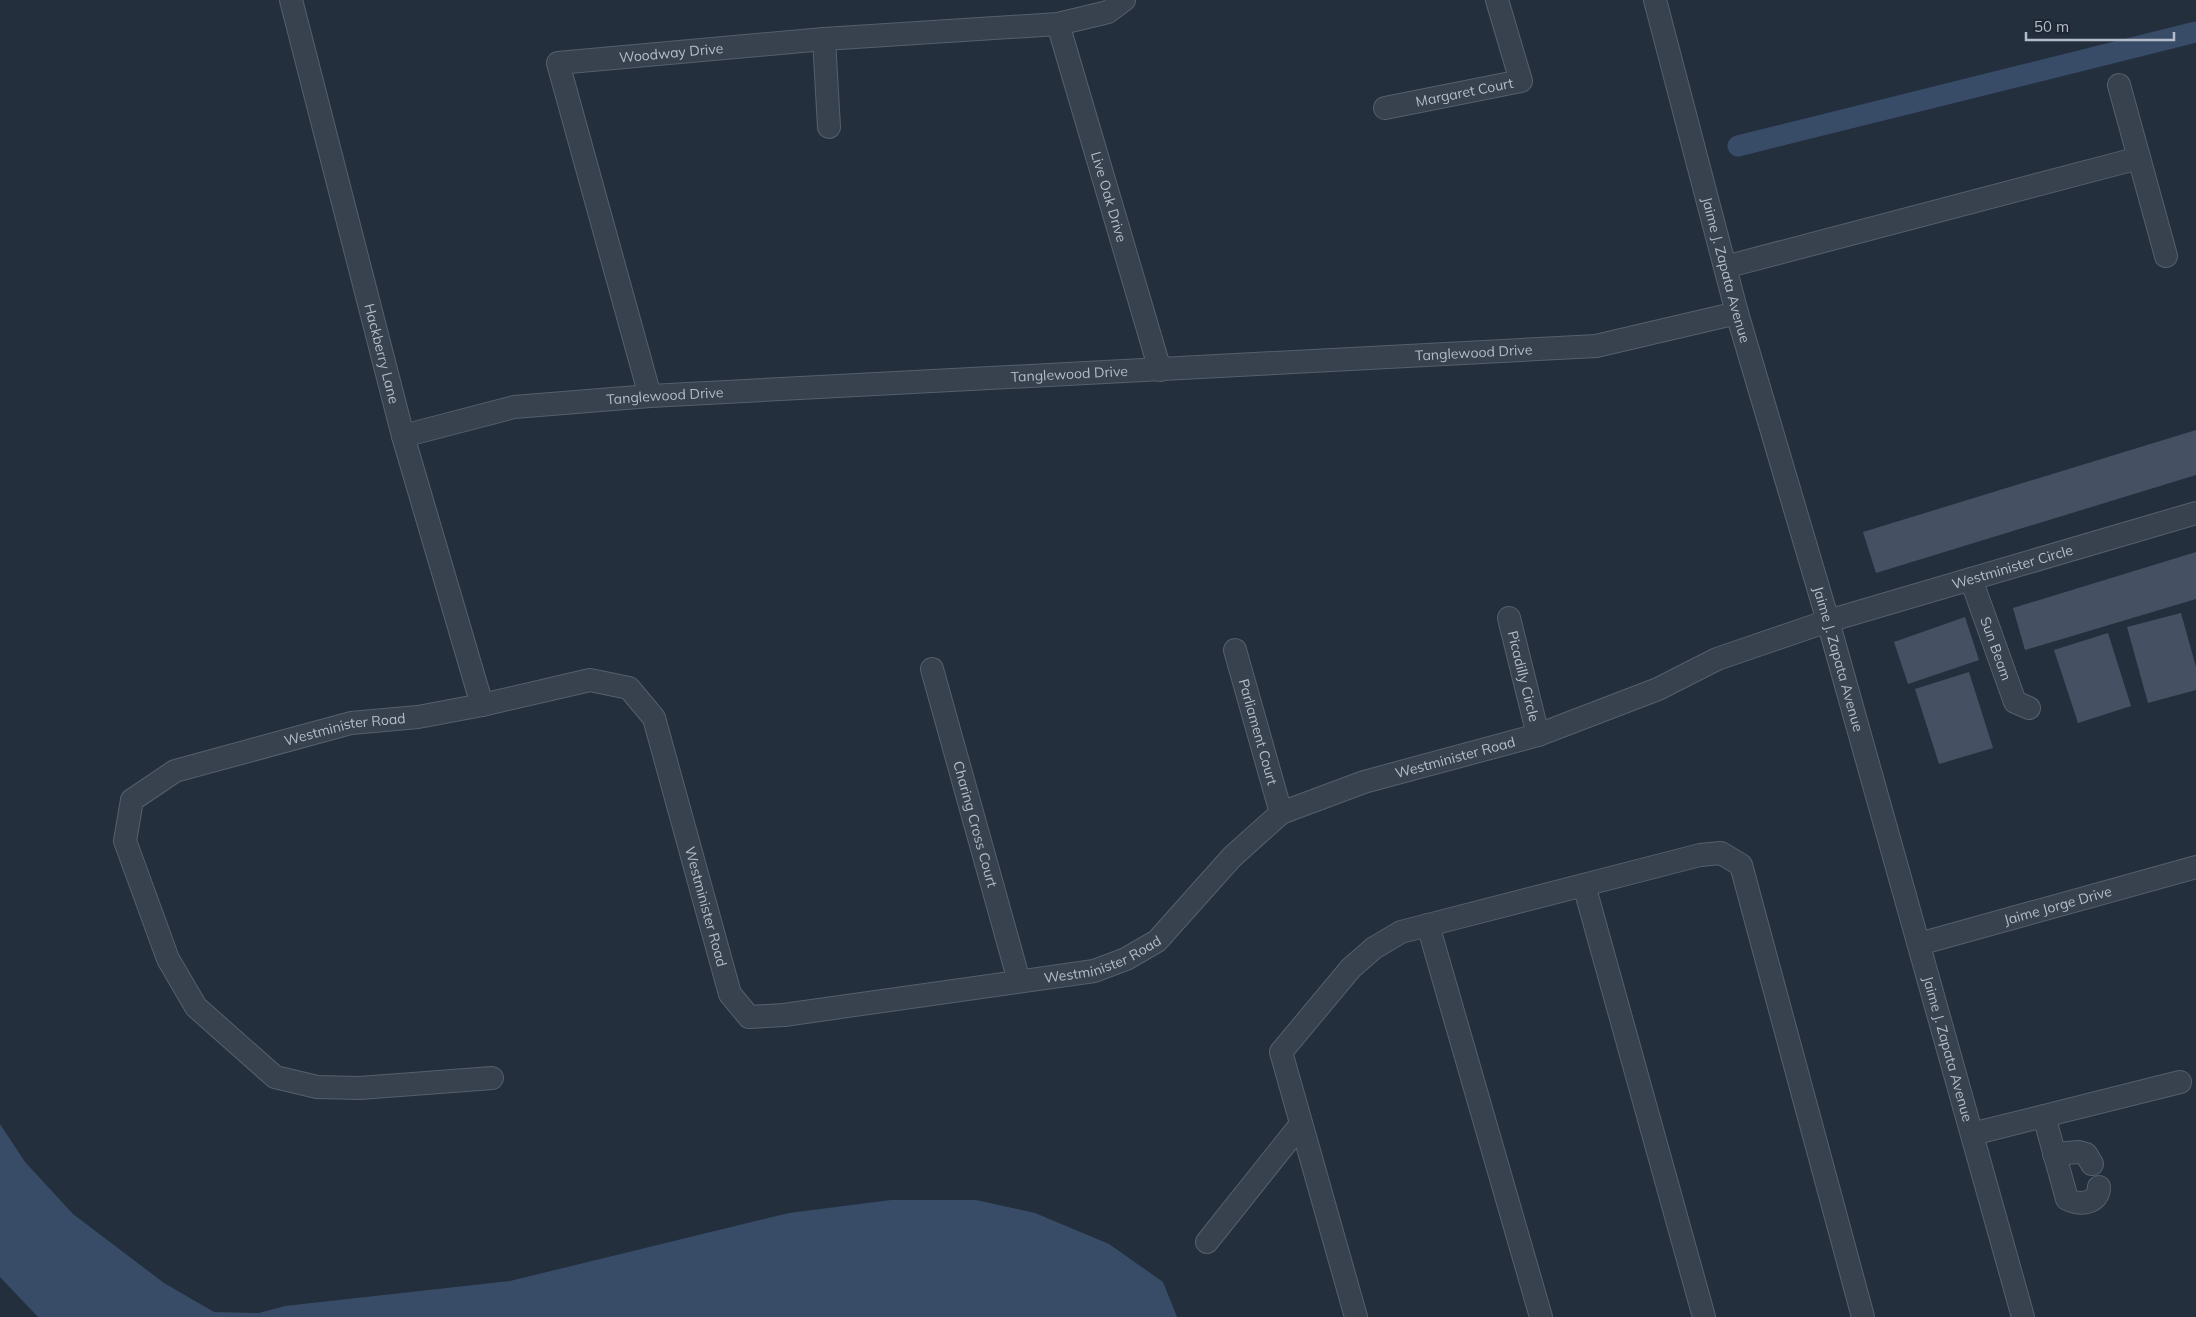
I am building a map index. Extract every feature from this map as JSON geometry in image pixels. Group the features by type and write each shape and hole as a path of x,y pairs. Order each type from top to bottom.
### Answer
{"street":[{"name":"Hackberry Lane","path":"291,0 403,436 482,705"},
{"name":"Woodway Drive","path":"650,396 558,63 824,39 1058,24 1108,12 1124,0"},
{"name":"Margaret Court","path":"1385,108 1521,81 1497,0"},
{"name":"Jaime J. Zapata Avenue","path":"1656,0 1737,313 1828,621 2024,1317"},
{"name":"Live Oak Drive","path":"1058,24 1160,370"},
{"path":"824,39 829,127"},
{"path":"2119,85 2166,256"},
{"path":"1725,268 2139,158"},
{"name":"Tanglewood Drive","path":"403,436 514,407 650,396 1596,346 1737,313"},
{"name":"Westminister Circle","path":"1828,621 2196,513"},
{"name":"Sun Beam","path":"1972,580 2015,702 2029,708"},
{"name":"Picadilly Circle","path":"1509,618 1538,735"},
{"name":"Westminister Road","path":"492,1078 352,1088 317,1088 275,1076 196,1007 168,959 125,840 132,800 175,771 351,723 418,717 482,705 590,680 629,688 654,718 730,994 749,1017 784,1015 1094,971 1126,959 1157,941 1232,857 1281,813 1364,782 1538,735 1658,689 1718,659 1828,621"},
{"name":"Parliament Court","path":"1235,650 1281,813"},
{"name":"Charing Cross Court","path":"932,668 1019,981"},
{"path":"1356,1317 1281,1052 1356,963 1374,948 1402,932 1700,855 1721,853 1741,865 1863,1317"},
{"name":"Jaime Jorge Drive","path":"1919,944 2196,867"},
{"path":"1584,885 1704,1317"},
{"path":"1428,925 1541,1317"},
{"path":"1972,1134 2180,1082"},
{"path":"2044,1116 2067,1199 2074,1203 2084,1204 2092,1200 2099,1192 2099,1187"},
{"path":"1207,1242 1301,1124"},
{"path":"2054,1154 2079,1152 2086,1154 2092,1164"}],"water":[{"path":"0,1124 25,1162 73,1214 164,1283 214,1312 259,1313 285,1306 510,1281 789,1213 891,1200 976,1200 1035,1213 1109,1244 1163,1282 1177,1317 38,1317 0,1277"}],"building":[{"path":"2196,430 2196,475 1876,573 1863,532"},
{"path":"2196,552 2196,599 2025,650 2013,608"},
{"path":"2181,613 2196,667 2196,690 2148,703 2127,627"},
{"path":"1965,617 1979,660 1908,684 1894,642"},
{"path":"2108,633 2131,706 2078,723 2054,650"},
{"path":"1969,672 1993,748 1939,764 1915,689"}],"waterway":[{"path":"1738,146 2196,32"}]}
